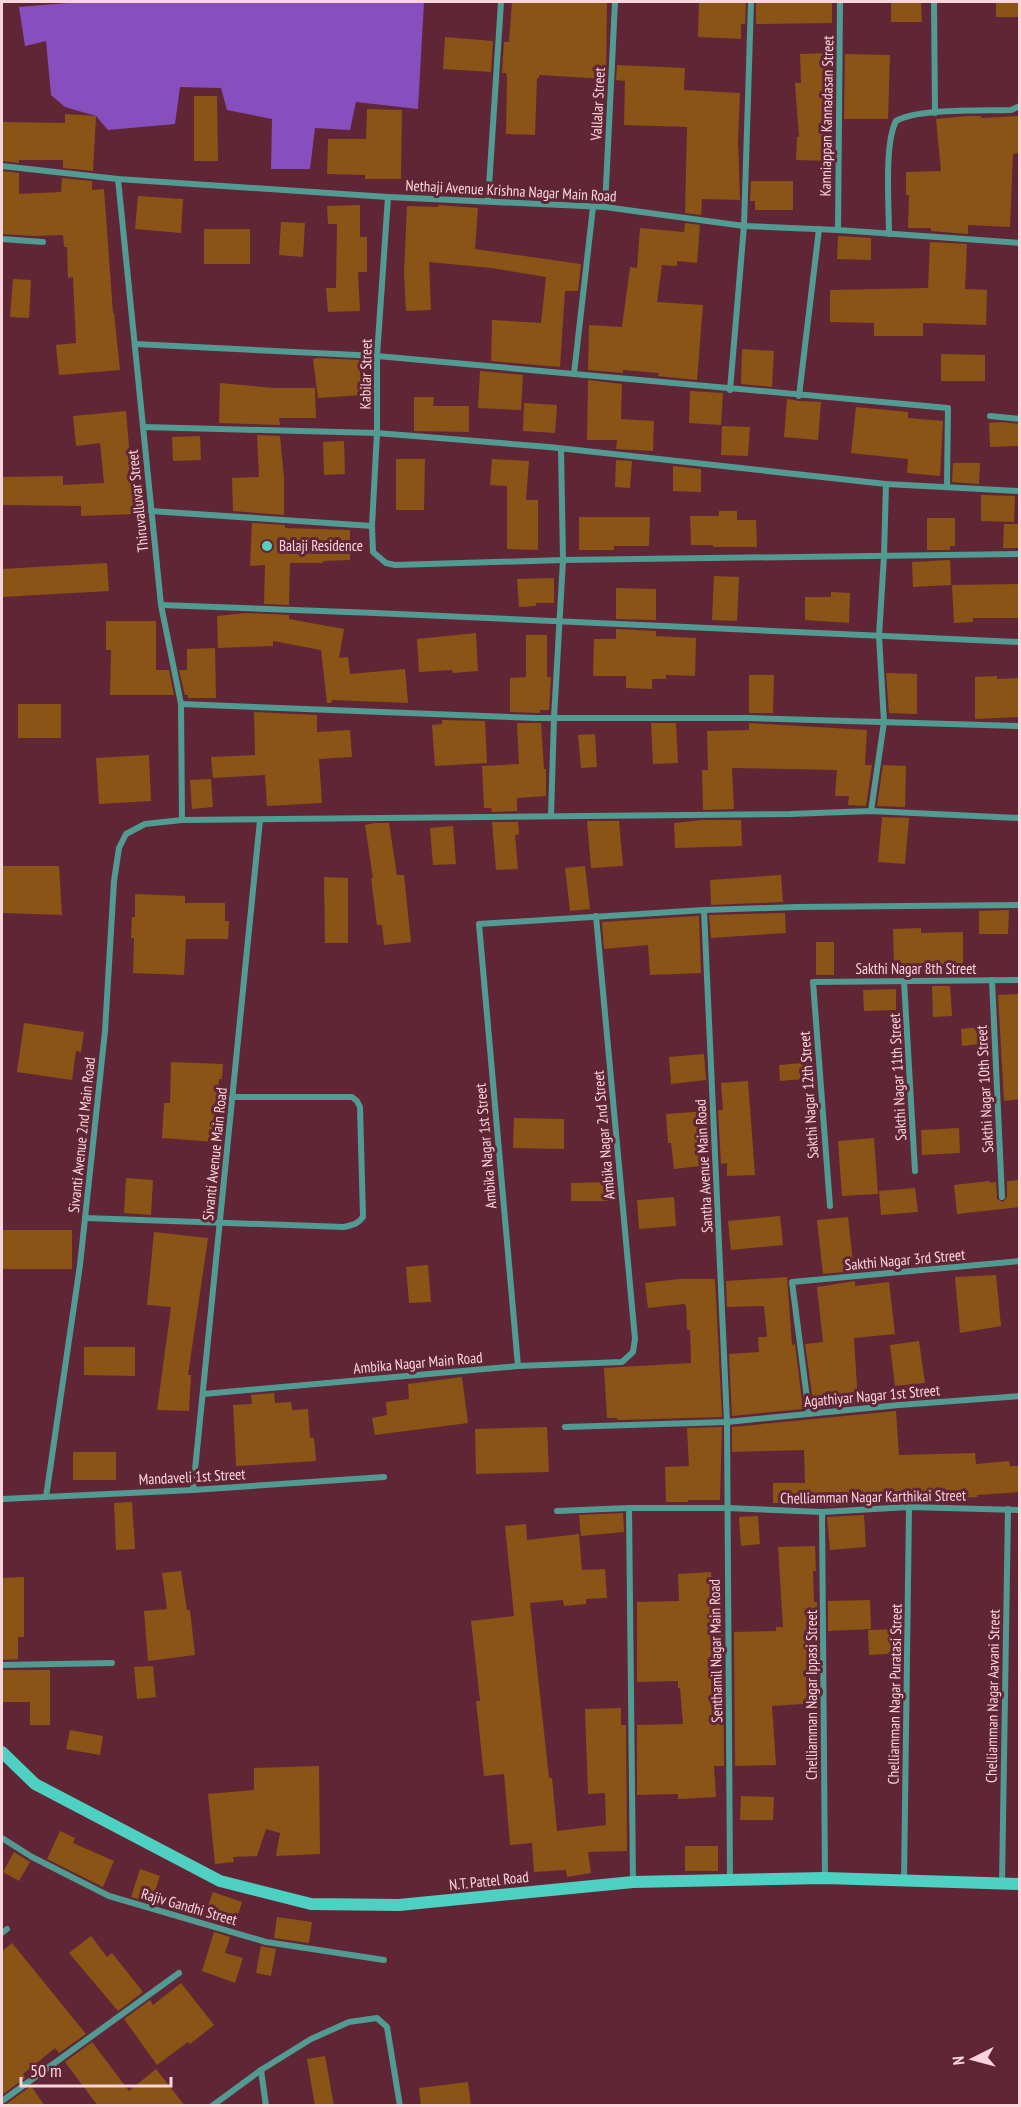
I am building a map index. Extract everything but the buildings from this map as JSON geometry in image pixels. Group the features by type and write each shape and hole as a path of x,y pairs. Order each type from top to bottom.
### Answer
{"street":[{"path":"488,201 501,2"},
{"name":"Vallalar Street","path":"605,207 615,2"},
{"path":"730,390 744,225 751,2"},
{"name":"Kanniappan Kannadasan Street","path":"838,230 840,2"},
{"path":"934,2 935,112"},
{"path":"889,234 890,156 893,126 896,121 935,112 1011,110 1020,106"},
{"name":"Nethaji Avenue Krishna Nagar Main Road","path":"2,166 118,179 388,197 605,207 744,225 1020,243"},
{"name":"Thiruvalluvar Street","path":"118,179 161,605 181,704 182,820"},
{"name":"Kabilar Street","path":"388,197 376,356 377,433 372,526 373,552 386,563 395,565 563,560"},
{"path":"574,374 592,207"},
{"path":"799,396 819,229"},
{"path":"2,239 42,242"},
{"path":"135,344 376,356 730,390 948,408 947,487"},
{"path":"990,416 1020,419"},
{"path":"143,427 377,433 561,449 886,484 1020,491"},
{"path":"551,816 563,560 561,449"},
{"path":"871,811 884,722 879,636 886,484"},
{"path":"151,511 372,526"},
{"path":"563,560 1020,554"},
{"path":"161,605 1020,642"},
{"path":"181,704 554,718 749,718 1020,726"},
{"name":"Sivanti Avenue 2nd Main Road","path":"46,1497 80,1265 105,1031 114,881 119,848 126,834 145,824 182,820 790,814 871,811 1020,818"},
{"name":"Sivanti Avenue Main Road","path":"193,1490 260,820"},
{"path":"596,916 797,907 1020,905"},
{"name":"Santha Avenue Main Road","path":"704,910 727,1422"},
{"name":"Ambika Nagar 1st Street","path":"518,1366 478,924 596,916"},
{"name":"Ambika Nagar 2nd Street","path":"596,916 635,1339 633,1352"},
{"name":"Sakthi Nagar 10th Street","path":"992,980 1002,1197"},
{"name":"Sakthi Nagar 8th Street","path":"813,982 1020,980"},
{"name":"Sakthi Nagar 11th Street","path":"904,981 915,1171"},
{"name":"Sakthi Nagar 12th Street","path":"813,982 830,1206"},
{"path":"85,1218 344,1227 354,1225 363,1216 360,1107 357,1101 352,1097 232,1097"},
{"name":"Sakthi Nagar 3rd Street","path":"809,1414 792,1282 1020,1261"},
{"name":"Ambika Nagar Main Road","path":"202,1394 518,1366 622,1362 633,1352"},
{"name":"Agathiyar Nagar 1st Street","path":"565,1427 727,1422 1020,1396"},
{"name":"Senthamil Nagar Main Road","path":"727,1422 730,1879"},
{"name":"Mandaveli 1st Street","path":"2,1499 193,1490 384,1476"},
{"name":"Chelliamman Nagar Karthikai Street","path":"557,1511 727,1508 822,1512 909,1507 1020,1510"},
{"name":"Chelliamman Nagar Puratasi Street","path":"904,1881 909,1507"},
{"path":"629,1508 633,1882"},
{"name":"Chelliamman Nagar Aavani Street","path":"1002,1883 1008,1509"},
{"name":"Chelliamman Nagar Ippasi Street","path":"822,1512 825,1878"},
{"path":"2,1665 112,1663"},
{"name":"N.T. Pattel Road","path":"2,1752 34,1784 220,1881 310,1904 399,1905 633,1882 730,1879 825,1878 1020,1884"},
{"name":"Rajiv Gandhi Street","path":"2,1838 32,1857 109,1896 266,1942 384,1960"},
{"path":"2,2101 179,1972"},
{"path":"212,2106 261,2070 311,2039 349,2022 377,2018 387,2027 400,2106"},
{"path":"261,2070 266,2106"}],"shaded area":[{"path":"80,2 424,2 418,109 356,102 350,130 315,128 310,169 271,169 272,119 227,110 221,88 180,87 175,124 108,130 96,116 65,107 51,95 46,41 25,46 19,7"}],"place":[{"name":"Balaji Residence","path":"267,546"}]}
